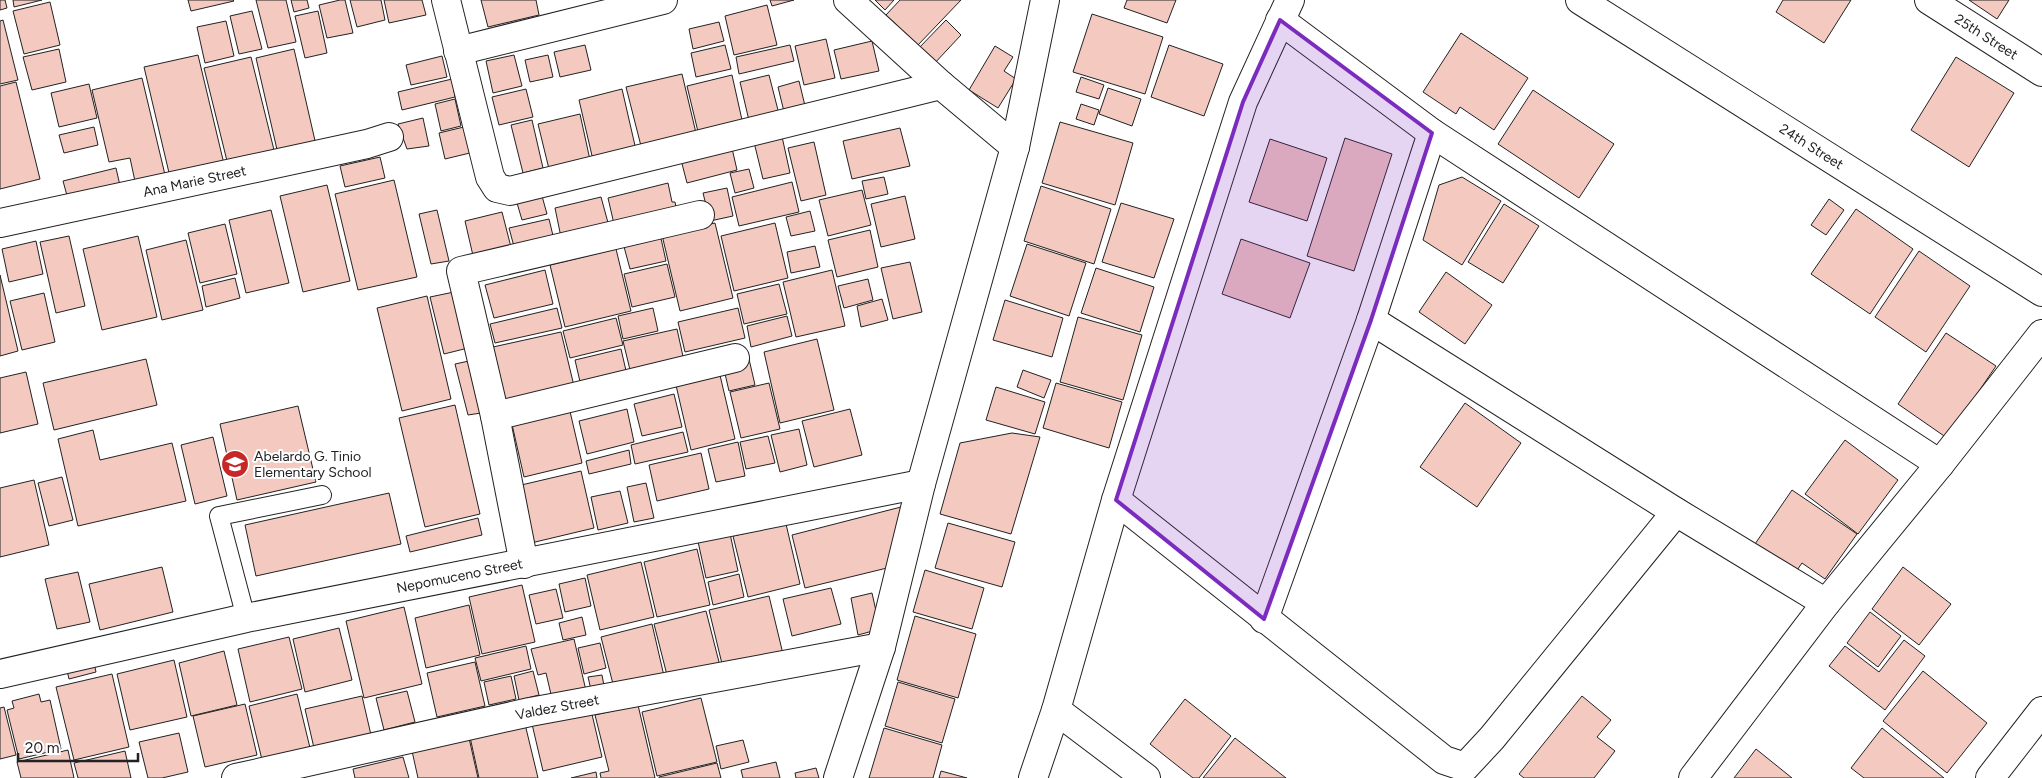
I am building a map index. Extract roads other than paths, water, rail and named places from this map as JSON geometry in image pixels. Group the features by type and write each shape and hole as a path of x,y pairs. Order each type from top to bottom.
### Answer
{"street":[{"path":"446,0 490,177 497,188 510,191 941,85"},
{"path":"458,51 663,0"},
{"path":"848,0 941,85 1015,147"},
{"path":"838,778 881,647 921,484 1015,147 1045,0"},
{"name":"24th Street","path":"1580,0 2042,292"},
{"name":"25th Street","path":"1929,0 2042,72"},
{"path":"1033,778 1056,710 1116,500 1243,102 1285,10 1432,132 1940,464"},
{"path":"1264,619 1371,320 1432,132"},
{"name":"Ana Marie Street","path":"0,223 367,144 389,137"},
{"path":"524,564 495,416 461,271 700,215"},
{"path":"1371,320 1826,604"},
{"path":"1693,778 1826,604 1940,464 2042,334"},
{"path":"495,416 735,358"},
{"name":"Nepomuceno Street","path":"0,674 246,618 921,484"},
{"path":"1116,500 1444,760 1465,767 1492,738 1676,512"},
{"name":"Valdez Street","path":"236,778 530,712 881,647"},
{"path":"1056,710 1146,778"},
{"path":"1990,778 2039,721"}],"lane":[{"path":"246,618 219,516 322,494"}],"place":[{"name":"Abelardo G. Tinio Elementary School","path":"235,464"}]}
